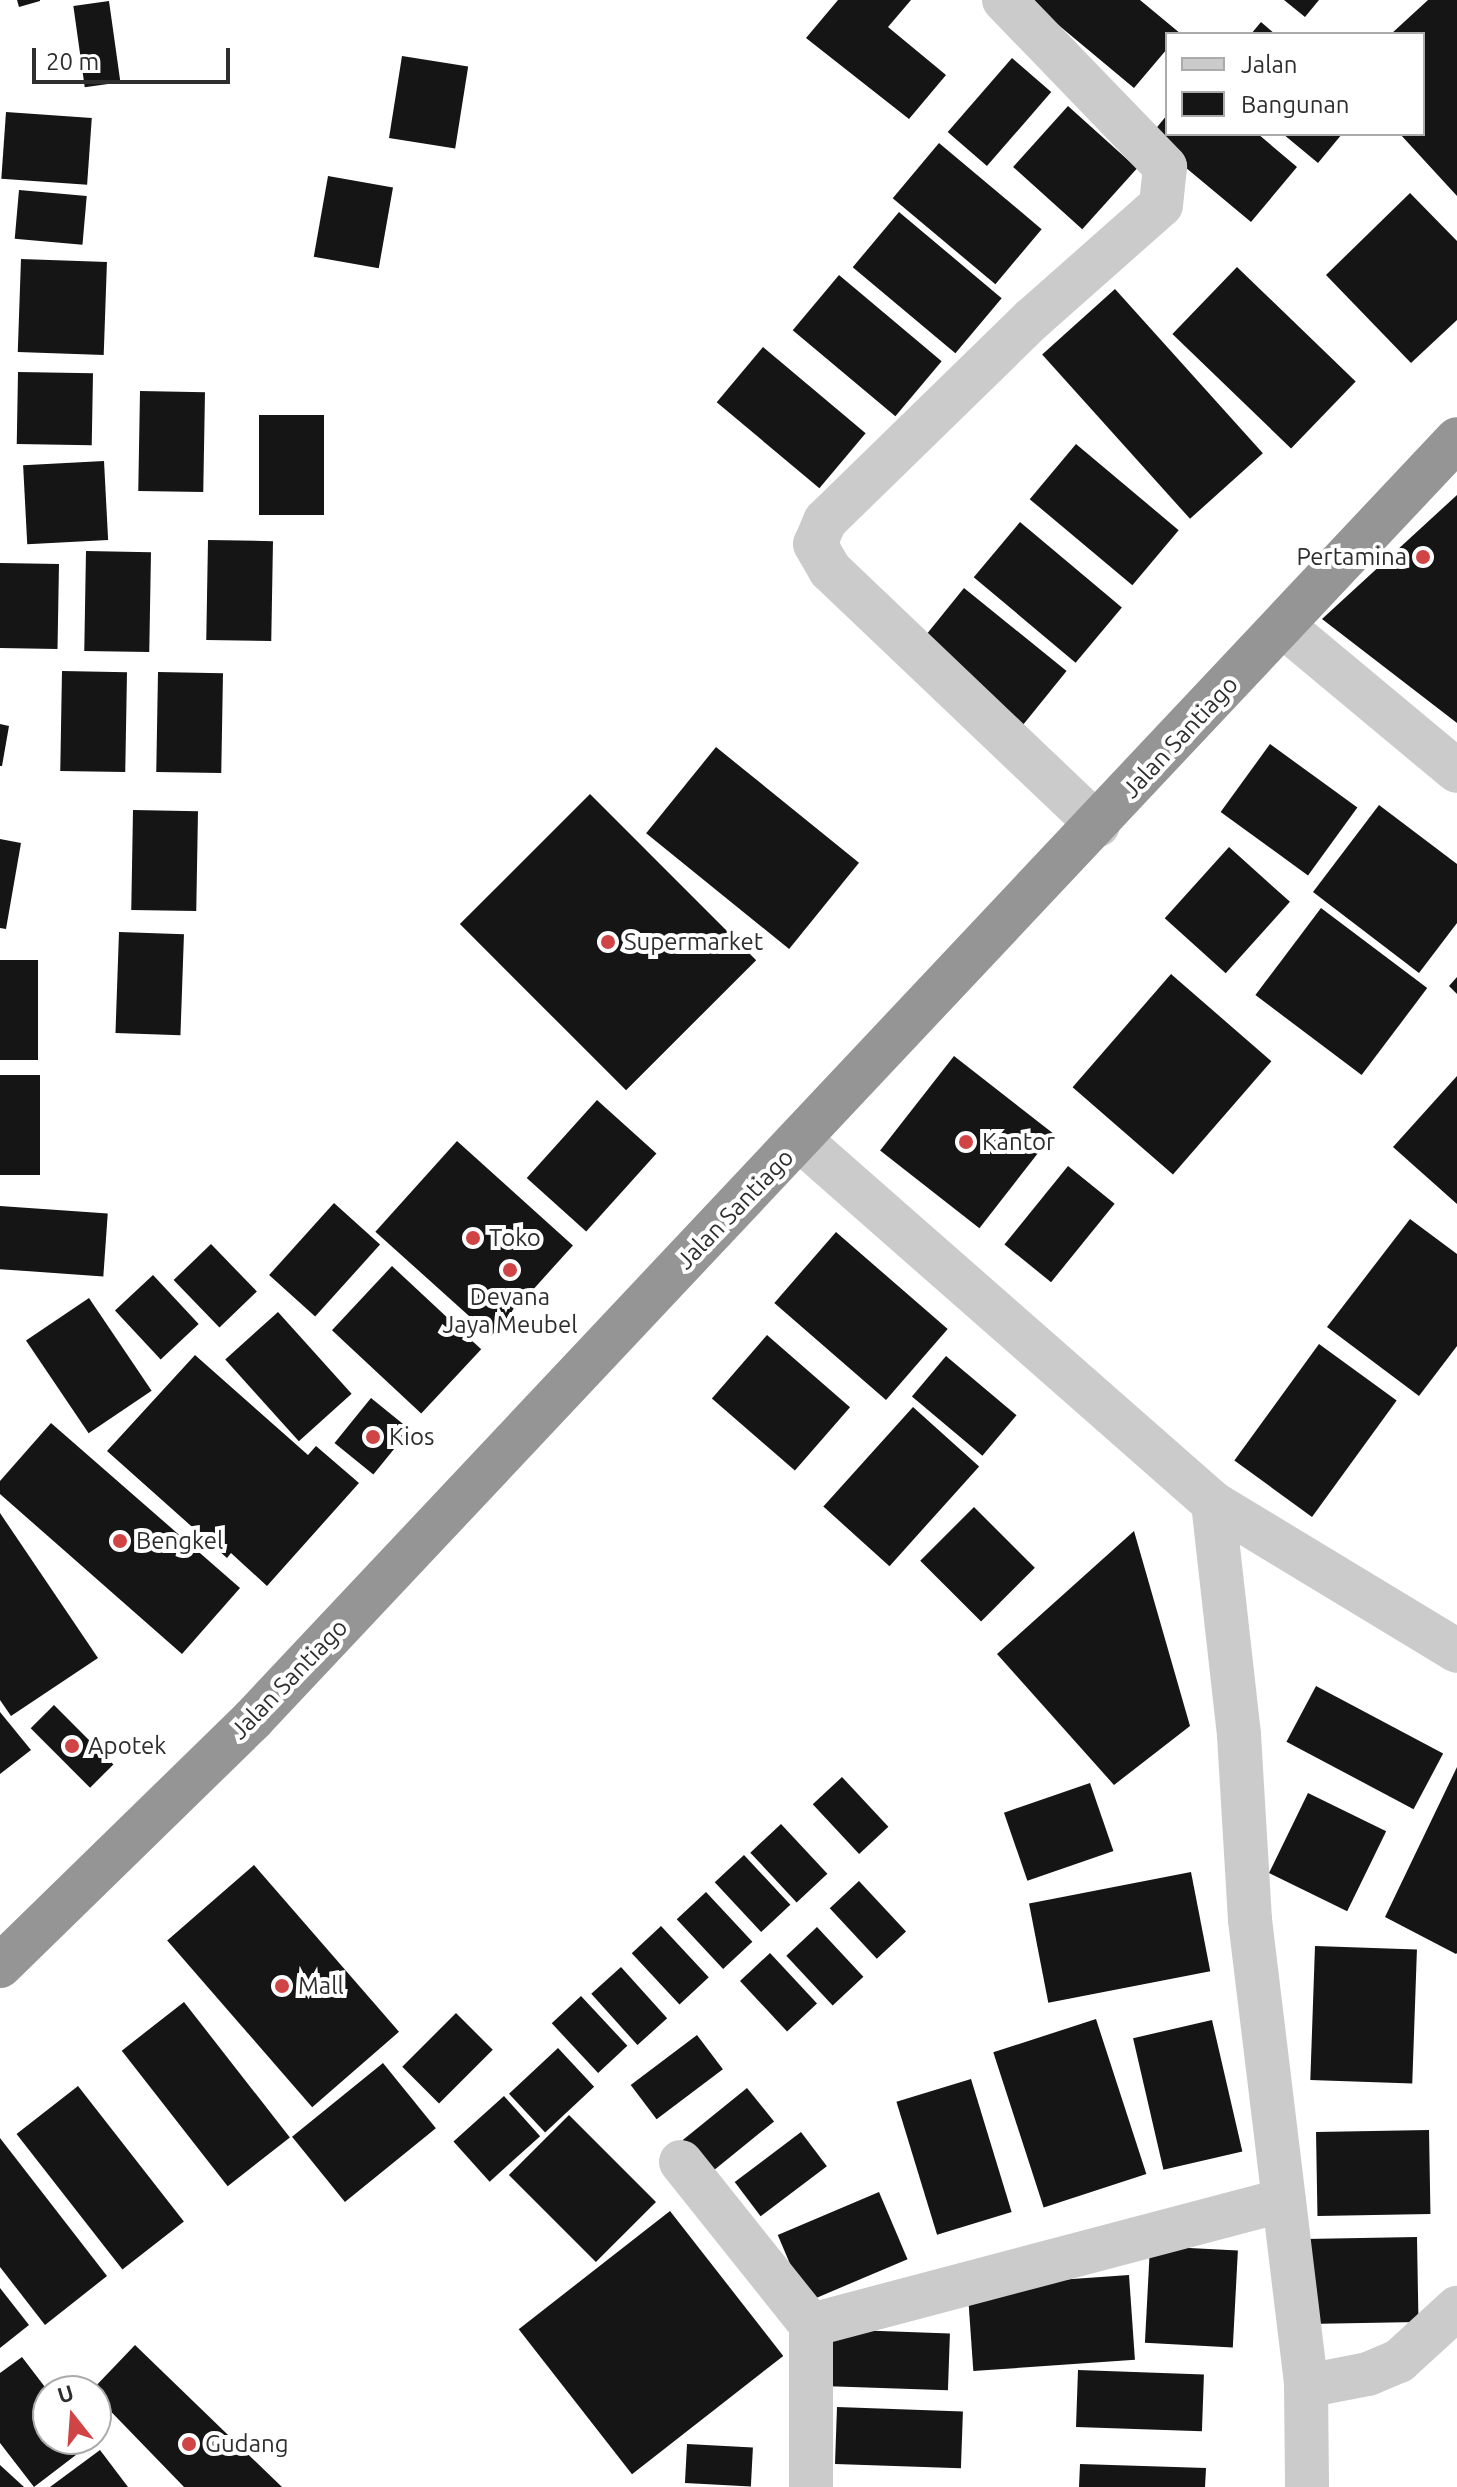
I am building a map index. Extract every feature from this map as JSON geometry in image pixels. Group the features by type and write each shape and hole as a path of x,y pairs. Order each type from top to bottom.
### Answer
{"highway":[{"name":"Jalan Santiago","path":"0,1966 253,1719 1098,825 1457,439"}],"street":[{"path":"1004,0 1165,167 1161,205 1032,319 825,521 815,544 830,570 1098,825"},
{"path":"1283,626 1457,771"},
{"path":"800,1140 1213,1503 1457,1651"},
{"path":"1213,1503 1239,1735 1250,1920 1306,2386 1307,2487"},
{"path":"681,2162 811,2325 811,2487"},
{"path":"811,2325 1284,2200"},
{"path":"1306,2386 1368,2374 1399,2361 1457,2308"}],"building":[{"path":"17,0 40,0 40,1 19,7"},
{"path":"838,0 911,0 888,27 946,75 909,119 806,38"},
{"path":"1035,0 1140,0 1179,32 1165,32 1165,51 1134,88 1032,3"},
{"path":"1284,0 1319,0 1305,17"},
{"path":"1428,0 1457,0 1457,196 1402,136 1425,136 1425,32 1393,32"},
{"path":"109,1 120,82 85,87 73,6"},
{"path":"1261,22 1273,32 1253,32"},
{"path":"402,56 468,66 455,148 389,138"},
{"path":"1012,58 1051,92 987,166 948,132"},
{"path":"1068,106 1137,168 1082,229 1013,167"},
{"path":"6,112 92,118 87,185 1,179"},
{"path":"1165,117 1165,136 1260,136 1297,167 1251,222 1149,137"},
{"path":"1285,136 1340,136 1318,163"},
{"path":"939,143 1042,229 995,284 893,198"},
{"path":"328,176 393,187 379,268 314,257"},
{"path":"19,190 87,196 82,245 15,239"},
{"path":"1410,193 1457,241 1457,320 1411,363 1326,275"},
{"path":"899,212 1002,298 955,353 853,267"},
{"path":"21,259 107,262 104,355 18,352"},
{"path":"1237,267 1356,382 1291,449 1172,334"},
{"path":"839,275 942,361 895,416 793,330"},
{"path":"1115,289 1263,453 1190,519 1042,355"},
{"path":"763,347 866,433 819,488 717,402"},
{"path":"18,372 93,373 92,445 17,444"},
{"path":"140,391 205,392 203,492 138,491"},
{"path":"259,415 324,415 324,515 259,515"},
{"path":"1076,444 1179,530 1132,585 1030,499"},
{"path":"104,461 108,540 27,544 23,465"},
{"name":"Pertamina","path":"1457,495 1457,723 1322,619"},
{"path":"1020,522 1122,607 1076,663 974,577"},
{"path":"208,540 273,541 271,641 206,640"},
{"path":"86,551 151,552 149,652 84,651"},
{"path":"0,563 59,564 58,649 0,648"},
{"path":"964,588 1067,671 1022,726 919,643"},
{"path":"62,671 127,672 125,772 60,771"},
{"path":"158,672 223,673 221,773 156,772"},
{"path":"0,724 9,726 2,766 0,766"},
{"path":"1270,744 1357,807 1308,875 1221,812"},
{"path":"716,747 859,863 789,949 646,833"},
{"name":"Supermarket","path":"590,794 756,960 626,1090 460,924"},
{"path":"1379,805 1457,864 1457,923 1419,973 1313,892"},
{"path":"133,810 198,811 196,911 131,910"},
{"path":"0,839 21,843 6,929 0,928"},
{"path":"1229,847 1290,902 1226,973 1165,918"},
{"path":"1321,908 1427,988 1362,1075 1255,995"},
{"path":"119,932 184,934 180,1035 115,1033"},
{"path":"0,960 38,960 38,1060 0,1060"},
{"path":"1171,974 1271,1061 1173,1174 1073,1087"},
{"path":"1457,977 1457,994 1449,986"},
{"name":"Kantor","path":"954,1056 1053,1134 979,1228 880,1151"},
{"path":"0,1075 40,1075 40,1175 0,1175"},
{"path":"1457,1076 1457,1204 1393,1147"},
{"name":"Toko","path":"597,1100 656,1154 586,1232 527,1178"},
{"name":"Toko","path":"457,1141 573,1245 491,1336 375,1232"},
{"path":"1068,1166 1115,1204 1051,1282 1004,1244"},
{"path":"334,1203 380,1244 315,1317 269,1275"},
{"path":"0,1206 108,1214 103,1276 0,1269"},
{"path":"1410,1219 1457,1254 1457,1346 1419,1396 1327,1327"},
{"path":"836,1232 948,1329 886,1400 774,1303"},
{"path":"211,1244 257,1291 219,1328 174,1280"},
{"path":"392,1266 481,1349 421,1414 332,1330"},
{"path":"153,1275 199,1324 161,1359 115,1310"},
{"path":"89,1298 152,1391 89,1433 26,1340"},
{"path":"278,1312 352,1394 299,1441 225,1360"},
{"path":"767,1335 850,1407 795,1471 712,1398"},
{"path":"1319,1344 1397,1400 1312,1517 1234,1460"},
{"path":"195,1355 308,1455 316,1446 359,1483 267,1586 231,1553 227,1558 107,1451"},
{"path":"946,1356 1016,1415 982,1456 912,1397"},
{"name":"Kios","path":"371,1398 410,1429 373,1475 334,1443"},
{"path":"913,1407 979,1467 889,1566 823,1507"},
{"name":"Bengkel","path":"51,1423 240,1588 182,1654 0,1494 0,1481"},
{"path":"974,1507 1035,1568 981,1622 920,1561"},
{"path":"0,1513 98,1658 11,1716 0,1700"},
{"path":"1134,1531 1190,1726 1114,1785 997,1654"},
{"path":"1316,1686 1443,1754 1414,1809 1286,1742"},
{"name":"Apotek","path":"54,1705 113,1764 90,1788 31,1728"},
{"path":"0,1712 31,1750 0,1774"},
{"path":"1457,1767 1457,1953 1456,1954 1385,1917"},
{"path":"842,1777 888,1827 859,1854 813,1804"},
{"path":"1090,1783 1113,1851 1027,1881 1004,1813"},
{"path":"1308,1793 1386,1831 1347,1911 1269,1873"},
{"path":"781,1824 827,1874 797,1902 750,1853"},
{"path":"744,1855 790,1905 761,1932 715,1882"},
{"name":"Mall","path":"254,1865 399,2032 312,2107 167,1940"},
{"path":"1191,1872 1210,1971 1048,2003 1029,1903"},
{"path":"859,1881 906,1931 877,1959 830,1908"},
{"path":"706,1892 752,1942 723,1969 677,1919"},
{"path":"661,1926 709,1977 679,2004 632,1953"},
{"path":"817,1927 863,1977 833,2005 786,1956"},
{"path":"1315,1946 1417,1950 1412,2083 1310,2080"},
{"path":"770,1953 817,2003 787,2031 740,1981"},
{"path":"621,1967 667,2018 637,2045 591,1994"},
{"path":"581,1996 627,2046 598,2073 552,2023"},
{"path":"184,2002 290,2138 228,2186 122,2051"},
{"path":"456,2013 493,2050 439,2104 402,2067"},
{"path":"1096,2019 1146,2174 1044,2207 993,2052"},
{"path":"1212,2020 1242,2152 1163,2170 1133,2038"},
{"path":"697,2035 723,2069 657,2119 631,2085"},
{"path":"558,2048 594,2087 545,2132 509,2094"},
{"path":"383,2063 436,2128 345,2202 292,2137"},
{"path":"971,2079 1012,2212 937,2235 896,2102"},
{"path":"78,2086 184,2222 122,2270 17,2134"},
{"path":"747,2088 774,2121 710,2174 682,2140"},
{"path":"504,2096 540,2136 490,2182 453,2142"},
{"path":"569,2115 656,2202 596,2262 509,2175"},
{"path":"1429,2130 1430,2214 1317,2216 1316,2132"},
{"path":"801,2132 827,2166 761,2216 735,2182"},
{"path":"0,2138 107,2276 45,2325 0,2267"},
{"path":"879,2192 908,2259 806,2302 778,2235"},
{"path":"670,2211 783,2356 632,2474 519,2329"},
{"path":"1417,2237 1418,2322 1307,2324 1305,2239"},
{"path":"1150,2246 1238,2251 1233,2347 1145,2343"},
{"path":"1129,2275 1135,2360 973,2371 967,2286"},
{"path":"0,2288 29,2325 0,2348"},
{"path":"824,2329 950,2333 948,2390 822,2386"},
{"name":"Gudang","path":"135,2345 282,2487 184,2487 112,2413 112,2375 106,2375"},
{"path":"22,2357 36,2375 32,2375 32,2455 76,2455 34,2487 0,2443 0,2373"},
{"path":"1078,2370 1204,2374 1202,2431 1076,2427"},
{"path":"837,2407 963,2411 961,2468 835,2464"},
{"path":"687,2444 753,2447 751,2486 685,2483"},
{"path":"93,2455 104,2455 128,2487 50,2487"},
{"path":"1080,2464 1206,2468 1205,2487 1079,2487"},
{"path":"0,2465 24,2487 0,2487"}],"place":[{"name":"Pertamina","path":"1423,557"},
{"name":"Supermarket","path":"608,942"},
{"name":"Kantor","path":"966,1142"},
{"name":"Toko","path":"473,1238"},
{"name":"Devana Jaya Meubel","path":"510,1270"},
{"name":"Kios","path":"373,1437"},
{"name":"Bengkel","path":"120,1541"},
{"name":"Apotek","path":"72,1746"},
{"name":"Mall","path":"282,1986"},
{"name":"Gudang","path":"189,2444"}]}
